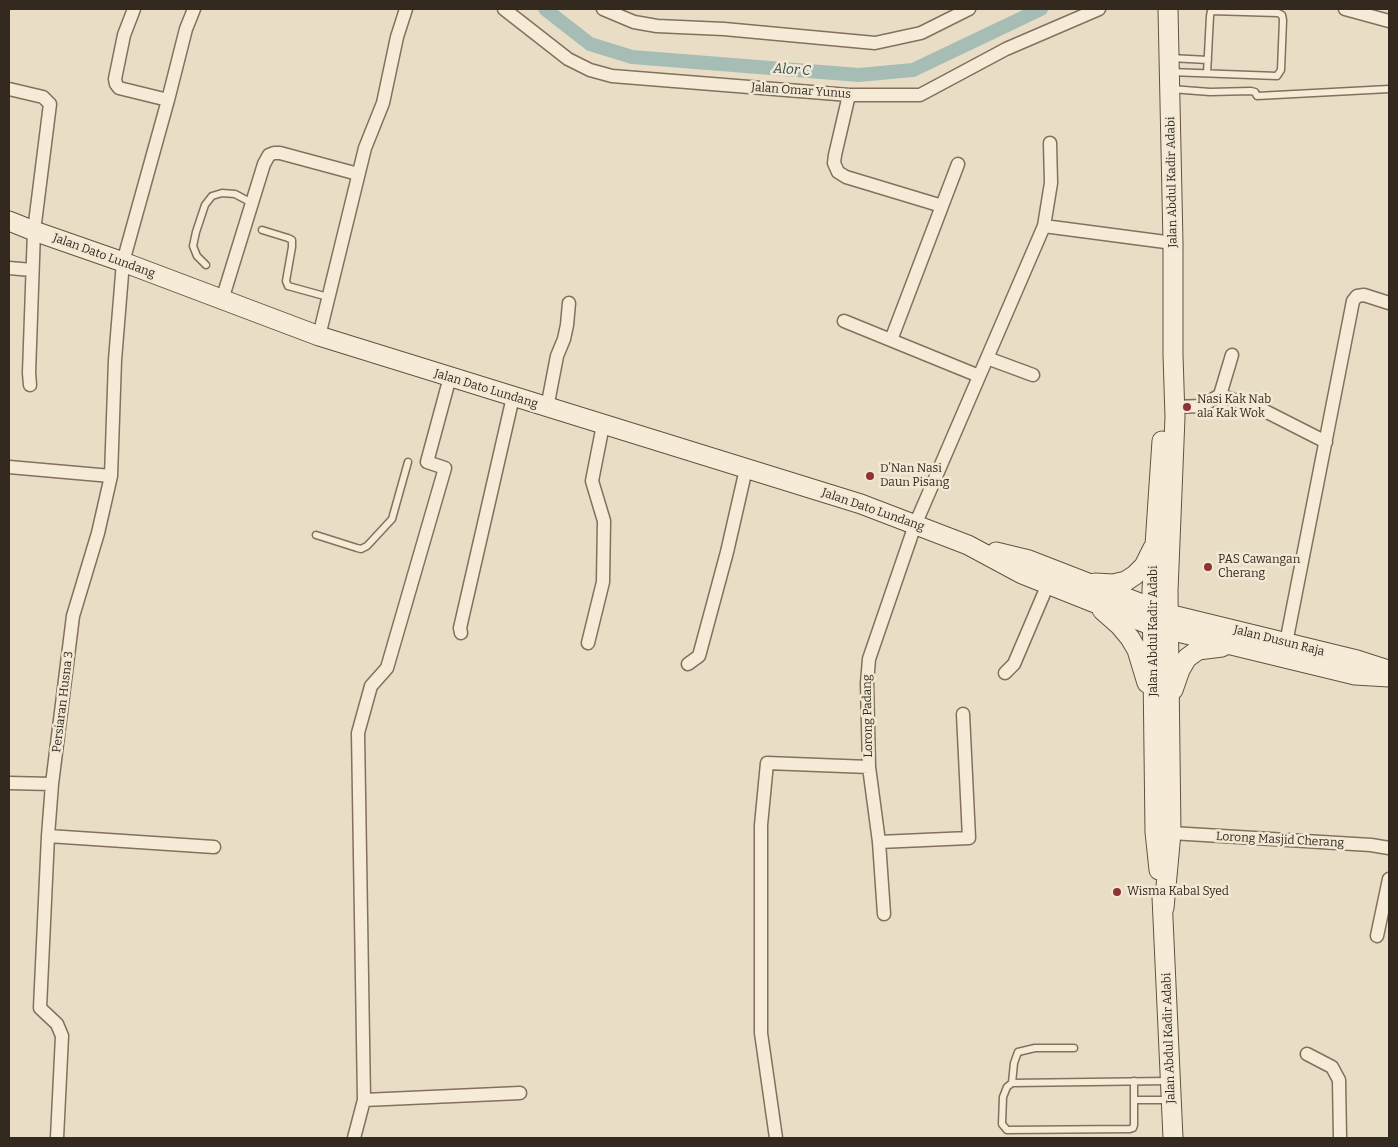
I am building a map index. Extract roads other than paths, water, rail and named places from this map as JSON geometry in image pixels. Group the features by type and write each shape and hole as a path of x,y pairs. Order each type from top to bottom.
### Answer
{"main road":[{"name":"Jalan Abdul Kadir Adabi","path":"1162,545 1174,407 1168,9"},
{"name":"Jalan Dato Lundang","path":"9,221 319,336 861,504 968,545 1029,560 1087,591 1160,620"},
{"name":"Jalan Abdul Kadir Adabi","path":"1172,355 1163,418 1160,620 1161,706 1155,832 1164,908 1173,1138"},
{"name":"Jalan Dato Lundang","path":"968,545 1022,574 1048,584 1087,591"},
{"path":"1161,706 1130,638 1087,591 1126,581 1144,566 1162,545"},
{"path":"1162,545 1180,598 1199,616 1216,626"},
{"name":"Jalan Dusun Raja","path":"1160,620 1216,626 1357,660 1389,670"},
{"name":"Jalan Dusun Raja","path":"1160,620 1236,647 1355,674 1389,678"},
{"path":"1161,706 1187,658 1198,650 1236,647"},
{"name":"Jalan Abdul Kadir Adabi","path":"1161,706 1171,833 1164,908"}],"street":[{"path":"134,9 124,35 115,79 116,84 119,88 168,100"},
{"name":"Persiaran Husna 3","path":"57,1138 62,1036 57,1024 40,1008 52,784 73,616 98,533 111,476 115,360 123,262 186,29 194,9"},
{"path":"319,336 358,174 365,148 383,103 397,37 406,9"},
{"name":"Jalan Omar Yunus","path":"504,9 568,59 590,70 612,76 849,94 920,95 1006,49 1099,9"},
{"path":"603,9 634,22 656,26 724,29 875,43 921,33 969,9"},
{"path":"1345,9 1389,21"},
{"path":"9,89 43,97 50,104 34,231 30,385"},
{"path":"849,94 835,155 834,163 838,172 846,177 942,206"},
{"name":"Lorong Padang","path":"884,914 879,842 869,767 867,683 869,659 915,525 1044,226 1051,183 1050,143"},
{"path":"222,300 264,164 269,155 274,153 358,174"},
{"path":"891,340 958,164"},
{"path":"1044,226 1173,243"},
{"path":"9,268 32,270"},
{"path":"1286,642 1353,301 1357,296 1364,295 1389,303"},
{"path":"547,408 556,356 564,339 567,325 569,303"},
{"path":"844,321 979,376"},
{"path":"1174,407 1202,406 1220,394 1232,355"},
{"path":"986,358 1033,375"},
{"path":"354,1138 364,1100 358,733 371,686 387,668 444,468 427,462 450,377"},
{"path":"1220,394 1263,410 1326,442"},
{"path":"461,633 460,628 513,397"},
{"path":"588,643 603,582 604,521 592,481 603,425"},
{"path":"9,467 111,476"},
{"path":"688,664 699,656 727,552 746,469"},
{"path":"1005,673 1014,664 1048,584"},
{"path":"879,842 969,838 963,714"},
{"path":"776,1138 761,1033 760,834 767,764 869,767"},
{"path":"9,783 52,784"},
{"name":"Lorong Masjid Cherang","path":"1171,833 1371,845 1389,848"},
{"path":"48,836 214,847"},
{"path":"1377,936 1389,879"},
{"path":"1307,1054 1332,1067 1339,1080 1340,1138"},
{"path":"364,1100 520,1093"}],"lane":[{"path":"1169,73 1280,75 1282,15 1278,13 1212,11 1210,16 1207,73"},
{"path":"1169,73 1208,60"},
{"path":"1169,73 1210,92 1251,91 1255,92 1256,96 1389,89"},
{"path":"206,265 197,256 193,246 205,205 212,196 222,193 235,194 252,203"},
{"path":"262,230 292,240 286,281 288,286 328,297"},
{"path":"316,535 357,548 367,546 392,519 408,462"},
{"path":"1012,1083 1014,1063 1018,1052 1035,1048 1074,1048"},
{"path":"1134,1081 1134,1125 1130,1129 1007,1130 1002,1124 1003,1097 1006,1087 1012,1083 1134,1081 1171,1090"},
{"path":"1134,1100 1171,1090"}],"waterway":[{"name":"Alor C","path":"545,9 590,44 632,57 859,75 913,70 1041,9"}],"place":[{"name":"Nasi Kak Nab ala Kak Wok","path":"1187,407"},
{"name":"D’Nan Nasi Daun Pisang","path":"870,476"},
{"name":"PAS Cawangan Cherang","path":"1208,567"},
{"name":"Wisma Kabal Syed","path":"1117,892"}]}
